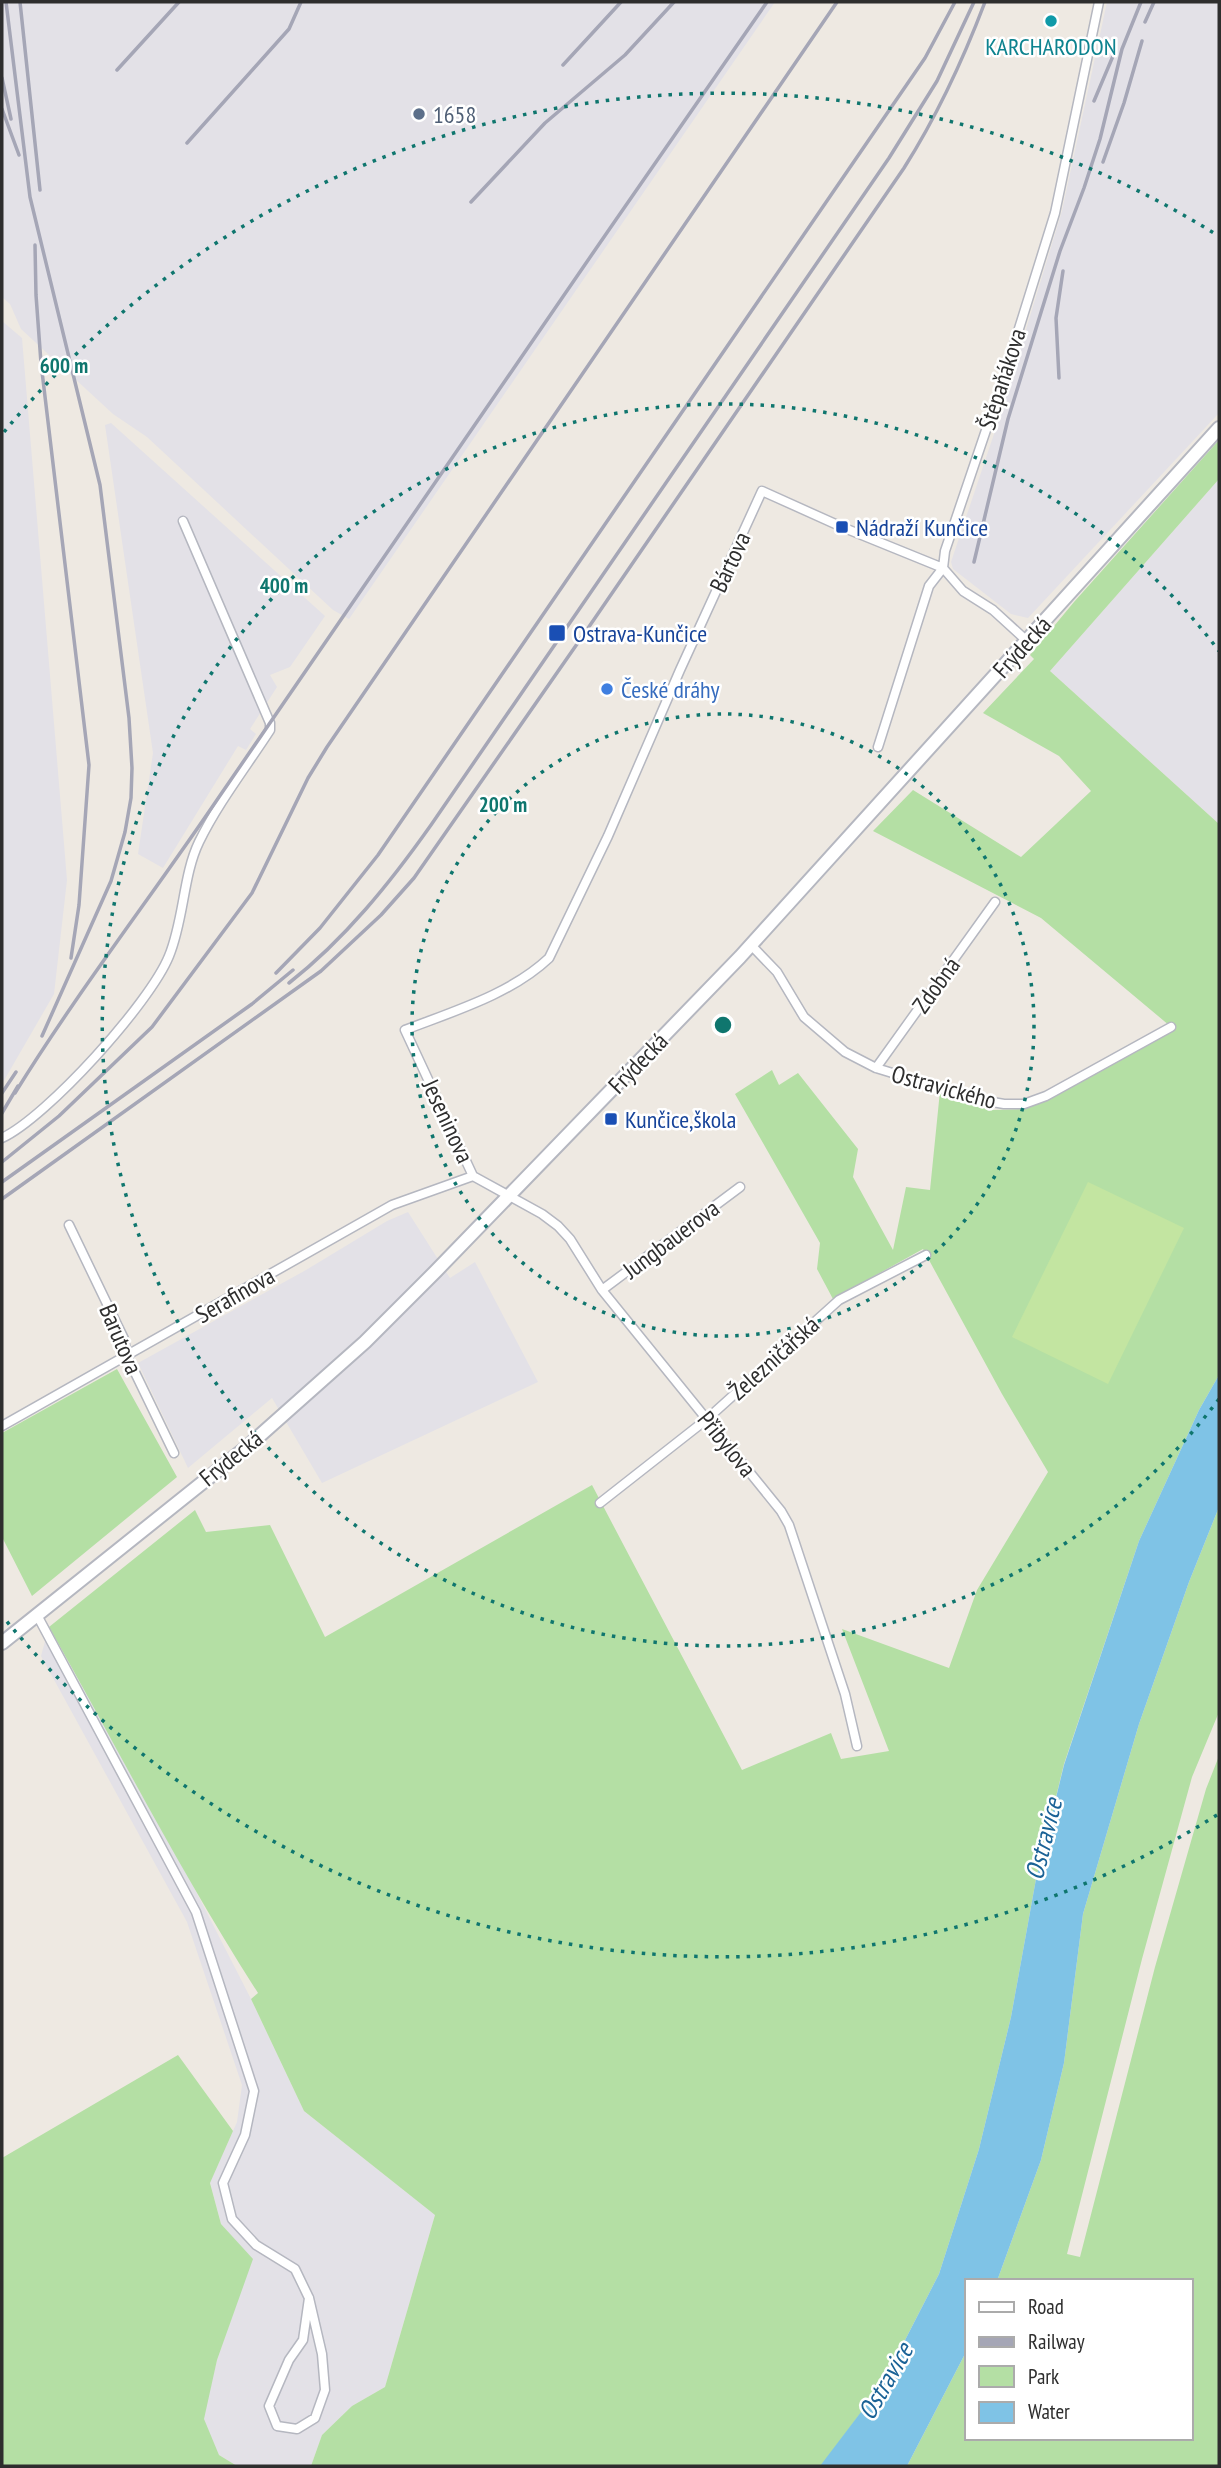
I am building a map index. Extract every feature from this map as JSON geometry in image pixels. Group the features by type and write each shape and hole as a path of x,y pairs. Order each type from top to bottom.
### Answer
{"main road":[{"name":"Frýdecká","path":"2,1643 247,1447 365,1342 509,1197 751,945 1219,428"}],"street":[{"name":"Štěpaňákova","path":"878,747 929,586 943,568 945,551 1055,214 1099,2"},
{"name":"Bártova","path":"405,1030 478,1001 535,972 550,958 762,491 943,568 963,591 993,610 1027,641"},
{"path":"2,1138 22,1126 70,1083 124,1023 160,975 182,918 197,845 270,730 270,723 183,521"},
{"name":"Zdobná","path":"876,1068 995,902"},
{"name":"Ostravického","path":"751,945 777,972 804,1017 845,1052 876,1068 981,1100 1024,1104 1046,1096 1171,1027"},
{"name":"Jeseninova","path":"405,1030 473,1176 509,1197"},
{"name":"Serafinova","path":"2,1426 392,1205 473,1176"},
{"name":"Jungbauerova","path":"602,1290 740,1187"},
{"name":"Přibylova","path":"509,1197 542,1214 570,1239 602,1290 781,1511 789,1525 845,1694 857,1746"},
{"name":"Barutova","path":"69,1225 124,1339 127,1356 174,1453"},
{"name":"Železničářská","path":"600,1503 706,1419 839,1300 926,1255"},
{"path":"37,1615 196,1912 254,2091 245,2134 223,2183 232,2219 256,2245 295,2269 309,2298 322,2354 325,2390 315,2418 297,2429 277,2426 269,2406 289,2360 303,2340 309,2298"}],"shaded area":[{"path":"2,2 775,2 349,619 333,610 147,437 113,414 21,329 10,304 2,297"},
{"path":"1107,2 1219,2 1219,413 1028,618 1011,614 953,569 951,562 997,425 1062,211"},
{"path":"2,321 22,338 67,880 54,994 2,1084"},
{"path":"111,423 325,616 290,667 270,675 277,687 250,729 256,734 246,750 238,746 163,868 138,854 153,753 105,425"},
{"path":"1219,479 1219,824 1050,671"},
{"path":"408,1212 450,1278 475,1262 538,1382 322,1483 272,1398 188,1468 138,1363 306,1270 387,1221"},
{"path":"49,1627 186,1872 304,2111 435,2215 385,2387 352,2406 322,2435 311,2466 237,2466 219,2455 203,2419 217,2360 252,2259 221,2224 210,2182 237,2122 242,2085 187,1922 41,1656"}],"green space":[{"path":"1219,440 1219,479 1050,671 1219,824 1219,1375 1199,1410 1139,1541 1064,1764 1036,1879 1011,2017 979,2149 939,2274 883,2383 821,2466 311,2466 322,2435 352,2406 385,2387 435,2215 304,2111 251,1999 258,1993 177,1858 49,1627 195,1510 206,1532 270,1525 325,1637 592,1485 742,1770 831,1733 841,1759 889,1751 842,1629 949,1668 977,1590 1048,1472 923,1249 833,1299 817,1269 820,1243 735,1094 772,1070 779,1085 798,1073 858,1149 853,1177 893,1250 906,1187 930,1190 940,1091 994,1110 1025,1109 1170,1026 1041,918 873,831 913,790 1021,857 1091,791 1059,756 983,713 1034,659 1030,655 1074,602"},
{"path":"1088,1182 1184,1228 1108,1384 1012,1337"},
{"path":"117,1369 177,1477 32,1596 2,1537 2,1433"},
{"path":"1219,1507 1219,1712 1192,1777 1142,1959 1067,2254 1080,2257 1155,1967 1206,1789 1219,1756 1219,2466 907,2466 965,2354 965,2440 1193,2440 1193,2279 998,2279 1041,2160 1064,2063 1083,1914 1139,1724 1189,1582"},
{"path":"178,2055 233,2131 210,2183 221,2224 253,2259 217,2360 204,2419 219,2455 237,2466 2,2466 2,2158"}],"water":[{"name":"Ostravice","path":"1219,1375 1219,1507 1189,1582 1139,1724 1083,1914 1064,2063 1041,2160 998,2279 965,2279 965,2354 907,2466 820,2466 883,2383 939,2274 979,2149 1011,2017 1036,1879 1064,1765 1139,1541 1199,1410"}],"railway":[{"path":"6,2 30,197 100,485 129,718 132,768 131,798 125,832 111,881 42,1036"},
{"path":"20,2 40,190"},
{"path":"117,70 179,2"},
{"path":"187,143 289,29 301,2"},
{"path":"563,65 621,2"},
{"path":"471,202 545,123 625,55 674,2"},
{"path":"15,1093 64,1018 194,834 767,2"},
{"path":"2,1162 59,1116 152,1027 252,893 308,778 327,747 837,2"},
{"path":"276,973 320,928 378,855 925,58 955,2"},
{"path":"289,983 329,948 366,909 431,825 889,158 937,81 974,2"},
{"path":"2,1199 321,971 381,915 414,878 904,168 949,87 985,2"},
{"path":"974,562 1008,419 1060,251 1100,139 1122,49 1141,2"},
{"path":"1145,22 1154,2"},
{"path":"1103,162 1142,41"},
{"path":"1094,101 1113,56"},
{"path":"2,78 11,119"},
{"path":"2,109 19,155"},
{"path":"35,245 41,363 89,765 79,905 71,958"},
{"path":"1059,378 1056,318 1063,271"},
{"path":"2,1182 252,1004 293,970"},
{"path":"2,1093 16,1072"},
{"path":"2,1113 18,1086"}],"place":[{"name":"KARCHARODON","path":"1051,21"},
{"name":"1658","path":"419,114"},
{"name":"Nádraží Kunčice","path":"842,527"},
{"name":"Ostrava-Kunčice","path":"557,633"},
{"name":"České dráhy","path":"607,689"},
{"name":"Kunčice,škola","path":"611,1119"}]}
